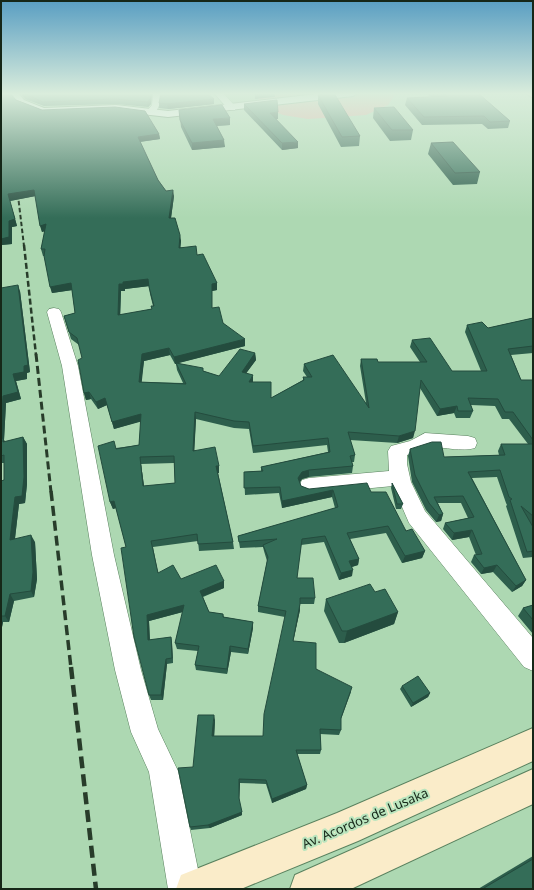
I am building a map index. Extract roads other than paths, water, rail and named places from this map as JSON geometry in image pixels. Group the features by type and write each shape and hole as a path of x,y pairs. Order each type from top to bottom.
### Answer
{"main road":[{"name":"Av. Acordos de Lusaka","path":"195,889 345,828 533,744"},
{"path":"309,889 533,786"}],"street":[{"path":"54,312 70,366 103,555 128,670 145,732 163,771 185,889"},
{"path":"468,443 426,440 413,447 401,449 396,454 400,478 418,518 533,658"},
{"path":"309,486 400,478"}],"railway":[{"path":"17,187 24,246"},
{"path":"24,245 36,355"},
{"path":"36,354 51,492"},
{"path":"51,491 71,668"},
{"path":"71,667 96,889"}]}
